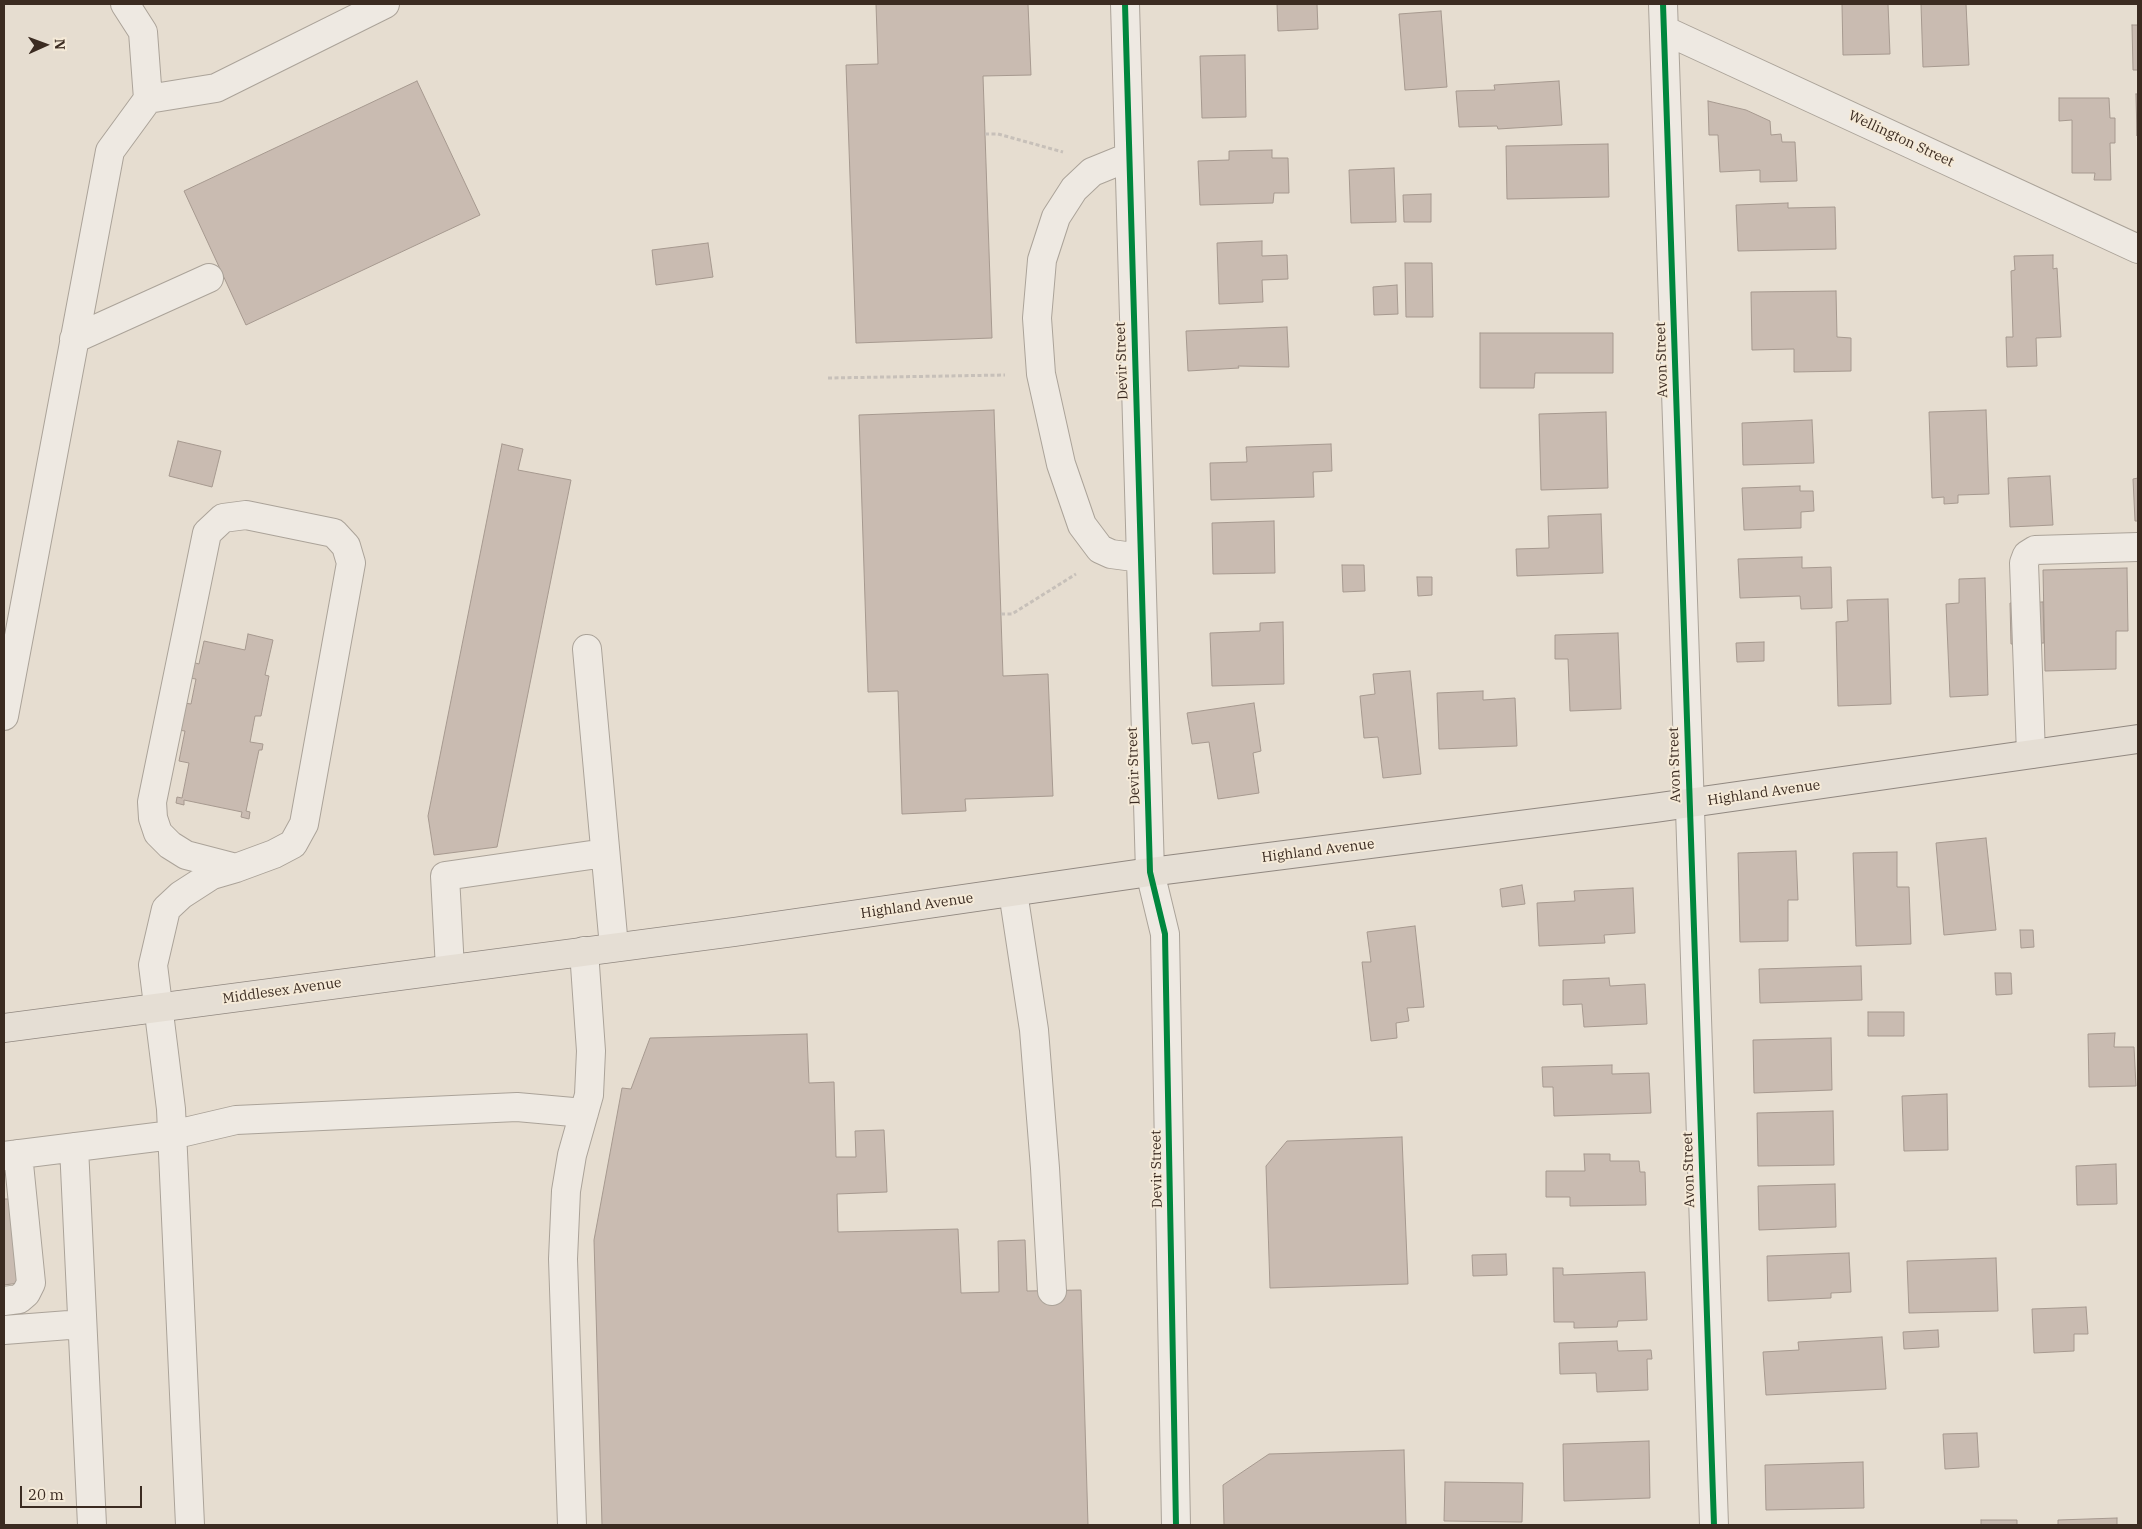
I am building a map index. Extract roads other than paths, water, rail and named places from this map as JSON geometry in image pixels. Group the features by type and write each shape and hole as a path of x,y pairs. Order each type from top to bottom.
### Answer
{"main road":[{"name":"Highland Avenue","path":"572,952 1150,872 1689,804 2138,739"},
{"name":"Highland Avenue","path":"2076,748 2138,758"},
{"name":"Middlesex Avenue","path":"4,1028 572,952"}],"street":[{"path":"4,716 110,151 148,99 143,32 125,4"},
{"path":"148,99 216,88 385,4"},
{"name":"Devir Street","path":"1125,4 1150,872 1165,934 1176,1525"},
{"name":"Wellington Street","path":"1663,17 2138,249"},
{"name":"Avon Street","path":"1663,17 1714,1525"},
{"path":"1129,157 1092,172 1074,189 1056,217 1042,260 1037,318 1041,374 1061,464 1082,525 1100,549 1111,554 1141,558"},
{"path":"74,339 209,278"},
{"path":"190,1525 171,1109 153,966 166,909 181,895 212,875 236,868 293,844 304,824 351,563 346,546 334,533 246,515 223,518 207,533 152,802 158,833 170,845 186,855 236,868"},
{"path":"2031,754 2024,563 2027,555 2036,550 2138,547"},
{"path":"587,649 614,947"},
{"path":"450,969 445,876 605,853"},
{"path":"1012,892 1034,1030 1052,1291"},
{"path":"572,952 591,1051 589,1095 572,1155 566,1191 563,1259 572,1525"},
{"path":"4,1301 19,1299 26,1293 31,1283 11,1155 172,1135 246,1120 516,1107 584,1113"},
{"path":"74,1147 92,1525"},
{"path":"4,1330 82,1324"}]}
